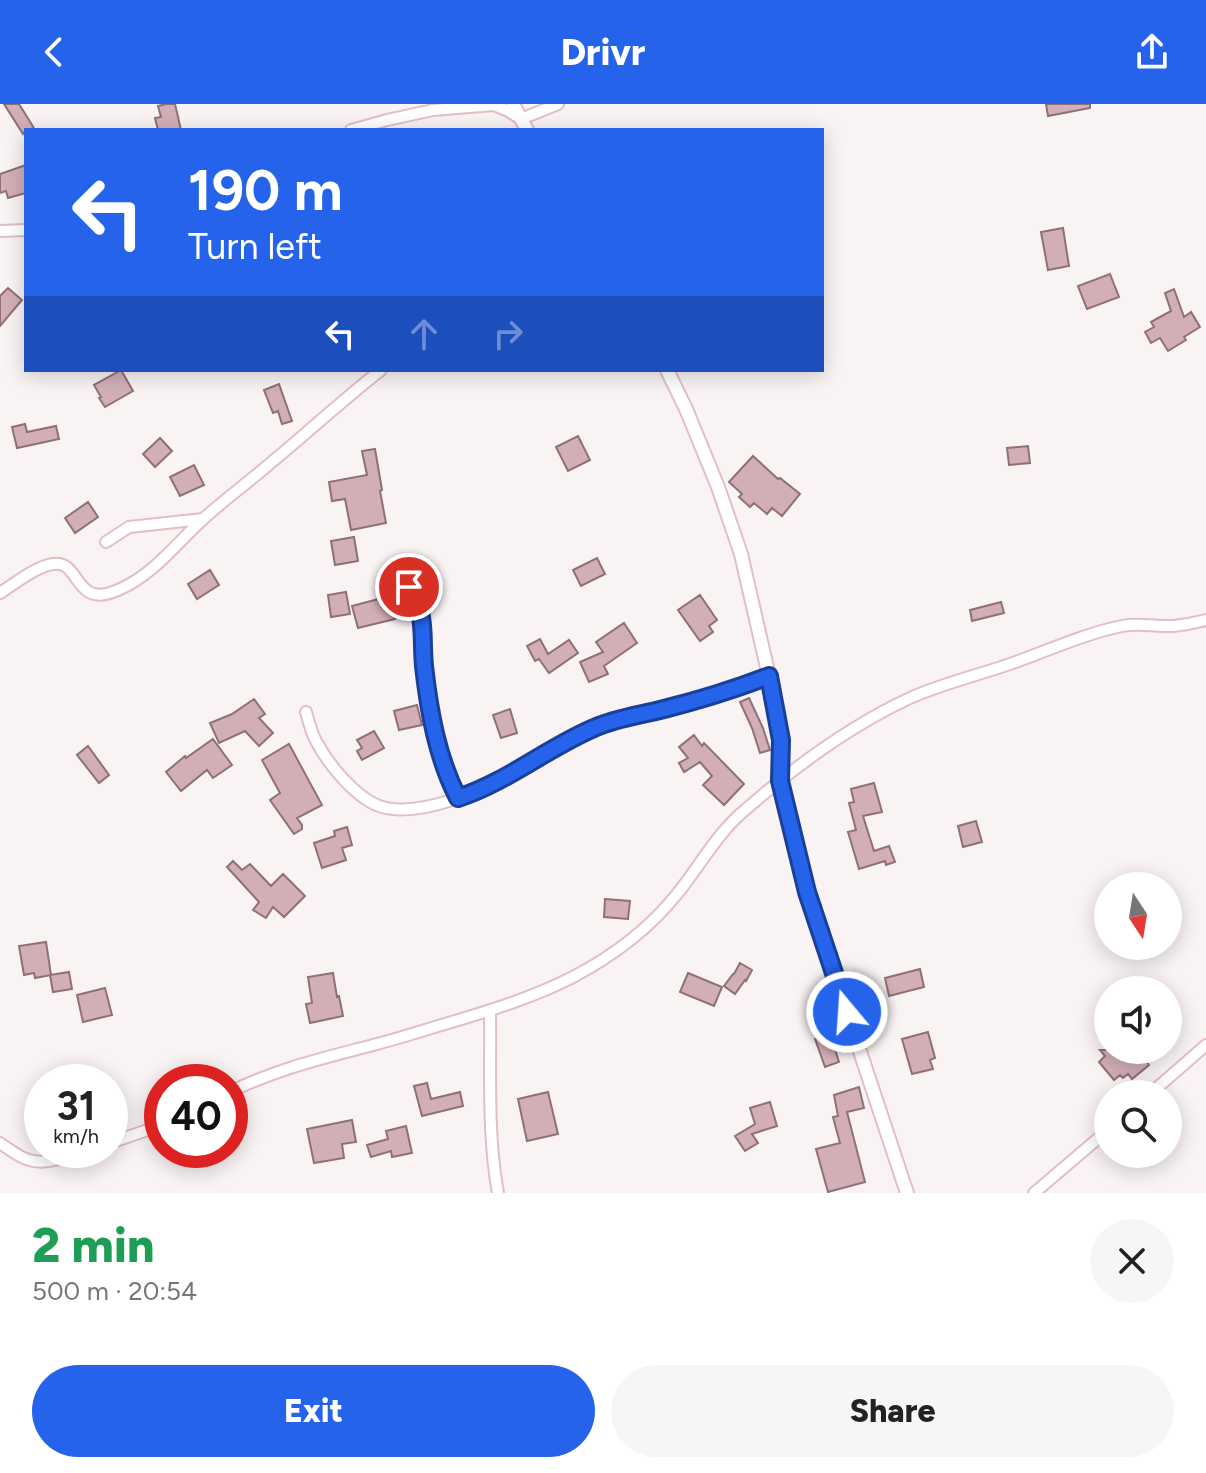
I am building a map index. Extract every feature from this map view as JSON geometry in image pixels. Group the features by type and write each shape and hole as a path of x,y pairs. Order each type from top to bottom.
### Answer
{"street":[{"path":"513,104 524,125"},
{"path":"524,125 558,104"},
{"path":"358,128 433,110 494,105 508,111 524,125"},
{"path":"0,231 24,230"},
{"path":"0,593 56,563 68,566 85,590 95,595 120,590 156,565 203,519 379,372"},
{"path":"668,372 702,448 741,554 781,740 780,781 807,892 907,1193"},
{"path":"106,542 129,527 203,519"},
{"path":"400,577 418,602 421,613 429,703 445,768 458,798"},
{"path":"248,1084 277,1071 490,1010 574,976 613,953 649,926 676,896 723,830 743,811 780,781 867,721 912,697 1120,627 1138,624 1176,626 1206,620"},
{"path":"306,712 315,740 330,762 369,802 383,808 434,806 475,793 598,726 712,696 769,676"},
{"path":"490,1010 491,1124 498,1193"},
{"path":"1166,1080 1206,1045"},
{"path":"1035,1193 1094,1142"},
{"path":"0,1143 24,1158"}],"building":[{"path":"4,104 19,104 34,128 24,128 23,134"},
{"path":"175,104 181,128 158,128 155,118 161,117 158,106"},
{"path":"1046,104 1090,104 1090,108 1048,116"},
{"path":"24,166 24,194 8,198 6,191 0,193 0,174"},
{"path":"1063,228 1069,266 1048,270 1041,232"},
{"path":"1110,274 1119,297 1087,309 1078,286"},
{"path":"8,288 22,300 0,326 0,296"},
{"path":"1174,289 1184,317 1191,312 1200,327 1168,351 1160,338 1151,343 1145,332 1154,327 1151,322 1171,311 1165,293"},
{"path":"122,372 133,391 105,407 94,385"},
{"path":"279,384 292,421 282,424 278,411 273,413 264,390"},
{"path":"25,424 27,432 56,426 59,439 17,448 12,427"},
{"path":"578,436 590,460 568,471 556,447"},
{"path":"160,438 172,451 155,467 143,454"},
{"path":"1028,446 1030,463 1009,465 1007,448"},
{"path":"375,449 386,523 351,530 345,499 332,501 329,482 367,475 362,451"},
{"path":"753,456 800,494 782,516 772,508 767,514 754,503 750,507 729,482"},
{"path":"194,465 204,485 180,496 170,477"},
{"path":"88,502 98,517 75,533 65,518"},
{"path":"354,537 358,561 335,565 331,541"},
{"path":"597,558 605,574 581,586 573,570"},
{"path":"210,570 219,585 197,599 188,584"},
{"path":"346,592 350,614 331,617 328,595"},
{"path":"700,595 717,620 709,626 713,632 700,641 678,610"},
{"path":"390,596 395,619 358,628 352,606"},
{"path":"1001,602 1004,613 972,621 970,610"},
{"path":"624,623 637,643 604,666 608,674 589,682 580,662 603,652 596,642"},
{"path":"540,639 548,654 569,640 578,653 549,673 539,659 535,661 527,646"},
{"path":"749,698 770,750 760,753 740,702"},
{"path":"254,699 265,714 259,718 273,733 259,746 245,731 219,743 210,723 232,714"},
{"path":"417,705 422,725 399,730 394,711"},
{"path":"510,709 517,733 501,738 493,715"},
{"path":"374,731 384,748 362,760 357,751 362,748 357,740"},
{"path":"694,735 744,784 724,805 703,785 712,776 700,762 684,772 679,763 688,758 679,747"},
{"path":"213,739 232,765 213,778 207,770 181,791 166,772"},
{"path":"289,744 322,805 297,818 302,829 294,834 270,800 280,793 262,760"},
{"path":"88,746 109,775 99,783 77,755"},
{"path":"874,783 882,812 863,816 874,851 889,846 895,862 886,865 885,861 859,869 848,832 856,830 849,803 854,802 851,789"},
{"path":"976,821 982,842 963,847 958,826"},
{"path":"347,827 352,845 342,848 346,860 322,868 314,843 335,836 334,831"},
{"path":"233,861 242,870 250,864 271,886 283,874 305,896 284,917 273,907 266,918 253,910 259,902 227,867"},
{"path":"605,899 630,901 628,919 604,917"},
{"path":"46,942 51,975 35,978 34,973 24,975 19,946"},
{"path":"740,963 752,970 735,994 724,986"},
{"path":"920,969 924,987 889,996 885,978"},
{"path":"69,972 72,989 53,992 50,975"},
{"path":"333,973 343,1016 310,1023 306,1004 312,1003 308,977"},
{"path":"688,973 722,987 714,1006 680,992"},
{"path":"105,988 112,1015 83,1022 77,995"},
{"path":"928,1032 935,1058 930,1060 933,1069 912,1074 902,1039"},
{"path":"830,1034 839,1062 825,1067 815,1039"},
{"path":"1101,1064 1149,1065 1132,1079 1128,1074 1114,1080"},
{"path":"427,1083 431,1099 460,1092 463,1106 422,1116 414,1086"},
{"path":"859,1087 864,1108 847,1112 865,1182 828,1192 816,1149 840,1143 833,1117 838,1116 834,1095"},
{"path":"548,1092 558,1134 527,1141 518,1099"},
{"path":"770,1102 777,1126 752,1134 758,1143 745,1151 735,1136 755,1124 750,1108"},
{"path":"352,1120 356,1142 342,1144 344,1158 314,1163 307,1129"},
{"path":"406,1126 412,1153 392,1157 391,1151 371,1157 367,1145 388,1139 386,1131"}],"route":[{"path":"409,587 421,613 429,703 438,746 458,798 475,793 598,726 712,696 769,676 781,740 780,781 807,892 847,1012"}]}
